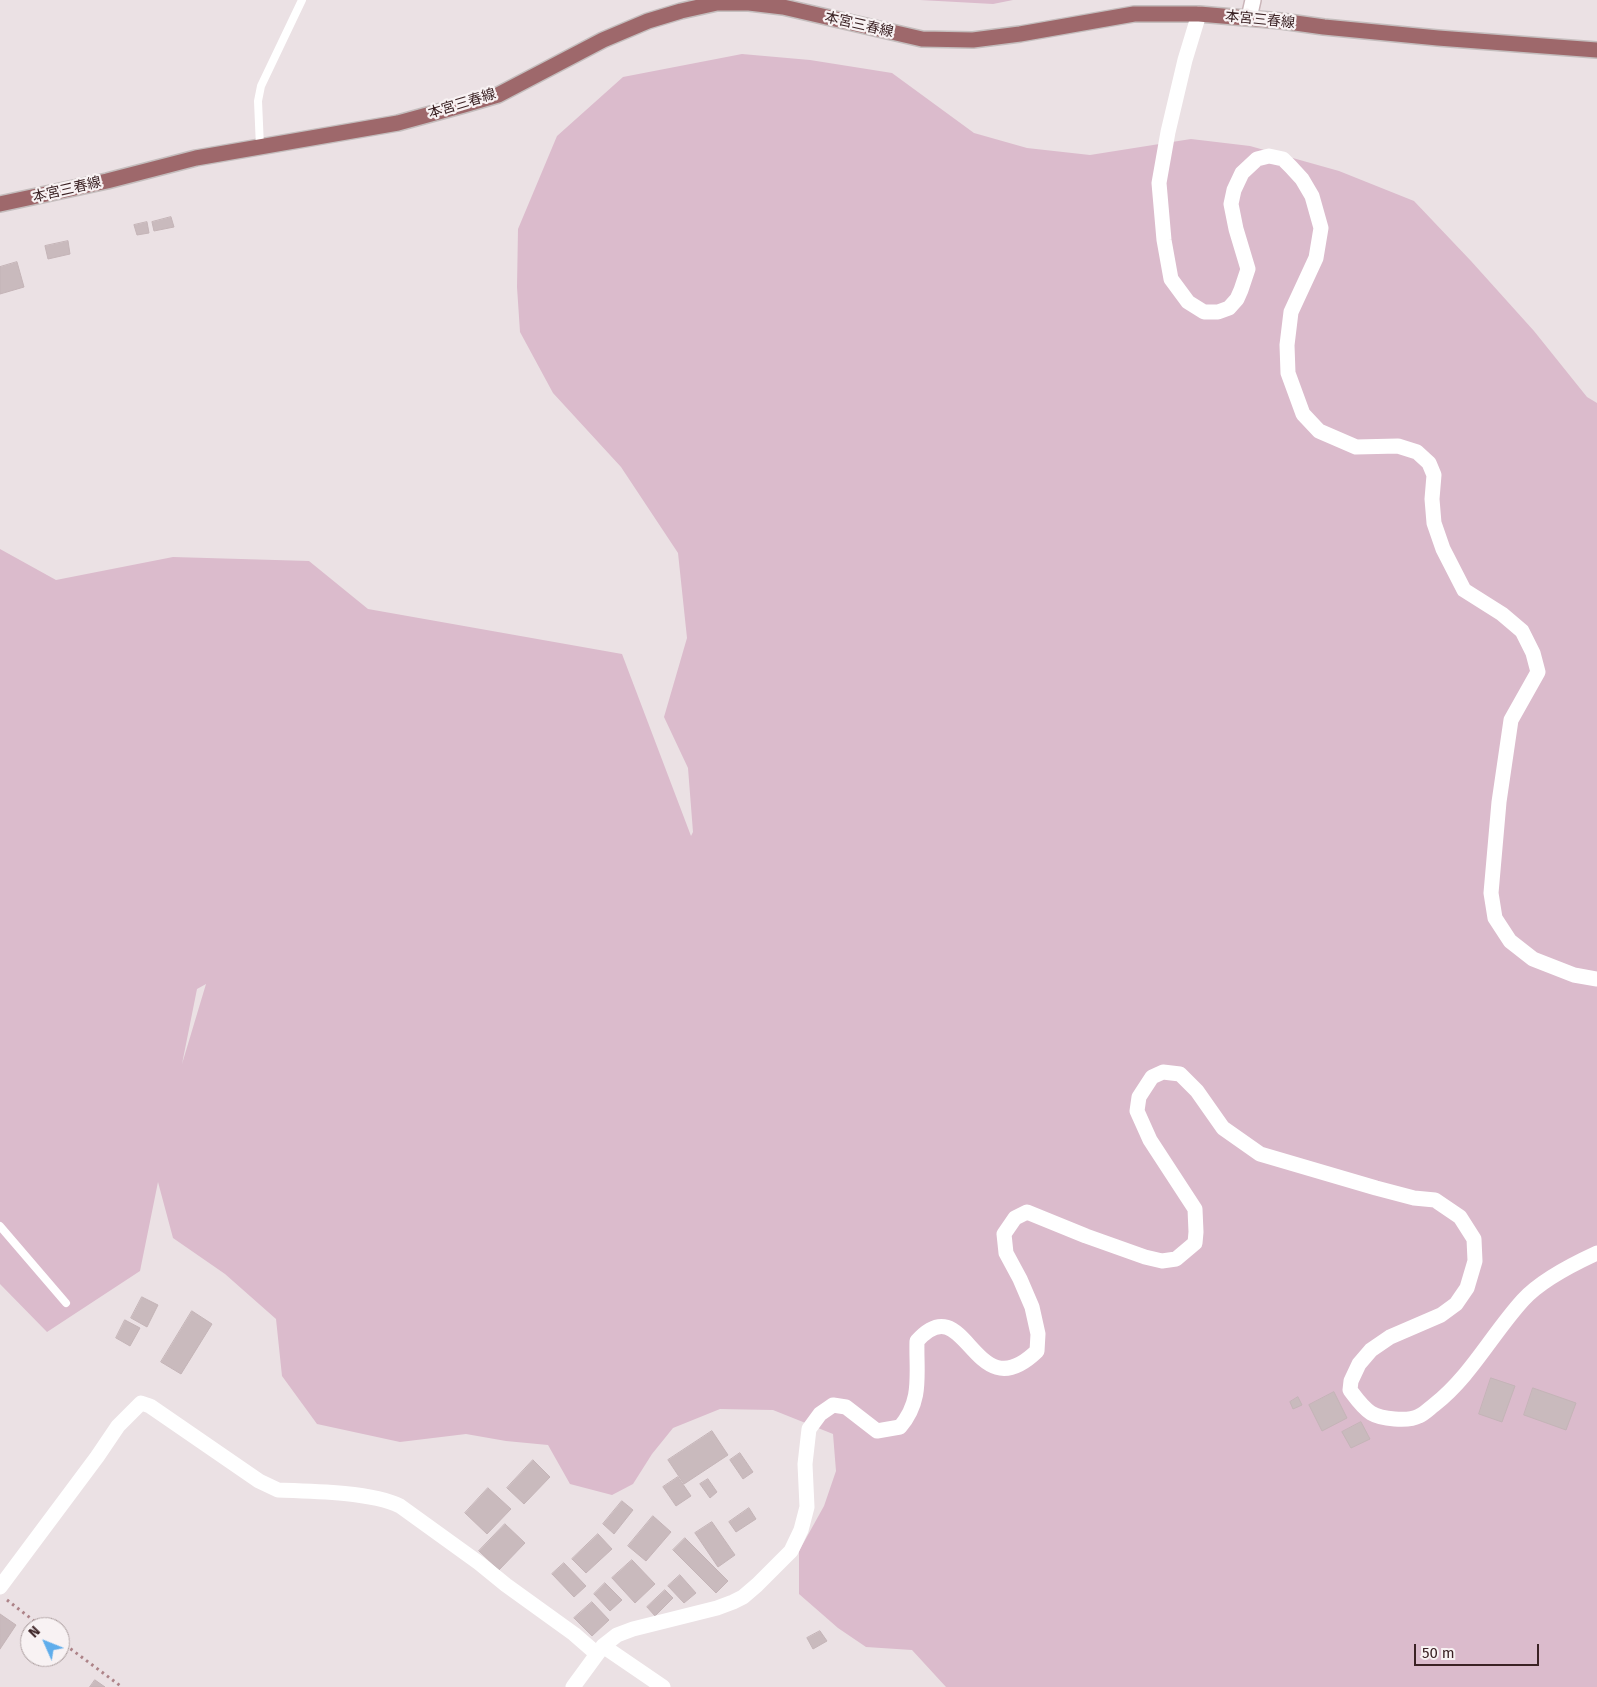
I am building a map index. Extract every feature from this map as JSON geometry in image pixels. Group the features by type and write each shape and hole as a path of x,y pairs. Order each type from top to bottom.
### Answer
{"main road":[{"name":"本宮三春線","path":"0,204 107,181 196,158 398,123 498,95 603,40 648,21 717,3 750,3 783,7 922,39 973,40 1020,34 1134,14 1200,14 1249,18 1324,28 1597,50"}],"street":[{"path":"1249,18 1253,0"},
{"path":"1200,14 1185,60 1168,132 1160,184 1164,240 1171,279 1188,302 1204,312 1218,312 1229,308 1242,290 1248,269 1231,204 1234,190 1242,173 1257,159 1270,156 1283,160 1302,179 1312,196 1321,228 1316,258 1291,312 1287,345 1288,373 1297,400 1303,414 1320,431 1356,447 1398,446 1417,452 1429,463 1434,475 1432,499 1434,523 1443,550 1464,590 1495,609 1522,632 1533,653 1538,672 1511,720 1499,802 1492,893 1495,918 1510,941 1533,959 1574,975 1597,979"},
{"path":"573,1687 600,1650 617,1635 633,1629 690,1616 733,1602 743,1597 791,1551 801,1530 807,1507 806,1464 809,1429 820,1414 833,1406 846,1407 877,1431 900,1427 909,1416 914,1403 917,1340 923,1334 935,1327 950,1327 965,1338 968,1345 985,1362 1002,1370 1026,1362 1037,1351 1038,1334 1032,1307 1006,1253 1004,1234 1015,1218 1027,1212 1086,1236 1145,1257 1162,1261 1176,1259 1195,1243 1195,1209 1150,1140 1137,1111 1139,1097 1152,1077 1163,1072 1180,1074 1197,1091 1223,1128 1260,1154 1414,1198 1435,1200 1460,1217 1474,1239 1475,1261 1467,1288 1456,1304 1441,1315 1390,1337 1371,1350 1359,1364 1351,1381 1350,1390 1371,1413 1386,1418 1419,1417 1443,1398 1467,1373 1523,1300 1538,1286 1580,1260 1597,1253"},
{"path":"0,1587 118,1426 141,1404 150,1406 258,1482 271,1488 368,1497 390,1501 479,1563 574,1634 663,1687"}],"lane":[{"path":"260,147 258,101 261,86 302,0"},
{"path":"0,1226 66,1303"}],"path":[{"path":"0,1595 29,1617"},
{"path":"70,1648 122,1687"}],"shaded area":[{"path":"920,0 1013,0 993,4"},
{"path":"742,54 810,60 892,73 974,133 1027,148 1090,155 1191,139 1250,146 1339,171 1414,201 1534,331 1587,397 1597,403 1597,1687 946,1687 912,1650 866,1647 838,1628 799,1594 799,1551 824,1506 836,1471 833,1434 773,1410 720,1409 673,1428 652,1454 633,1484 612,1495 570,1484 548,1445 506,1441 466,1434 400,1442 317,1424 282,1376 276,1319 225,1274 173,1238 158,1182 140,1271 47,1332 0,1284 0,549 56,580 173,557 309,561 368,609 622,654 691,836 693,832 688,768 664,717 687,638 678,553 621,467 553,393 520,332 517,287 518,229 557,136 623,77","holes":["206,984 182,1064 197,989"]}],"building":[{"path":"171,217 174,227 154,231 152,222"},
{"path":"147,222 149,233 137,235 134,225"},
{"path":"68,241 70,254 48,259 45,246"},
{"path":"17,262 24,287 0,294 0,267"},
{"path":"142,1297 158,1305 147,1327 131,1318"},
{"path":"192,1311 212,1324 181,1374 161,1362"},
{"path":"125,1320 140,1328 130,1346 116,1338"},
{"path":"1491,1378 1515,1386 1502,1422 1479,1414"},
{"path":"1533,1388 1576,1403 1566,1430 1524,1415"},
{"path":"1334,1392 1347,1418 1322,1431 1309,1405"},
{"path":"1298,1397 1302,1405 1293,1409 1290,1402"},
{"path":"1361,1422 1370,1439 1351,1448 1342,1432"},
{"path":"712,1431 728,1455 684,1484 668,1460"},
{"path":"740,1453 753,1472 743,1479 730,1460"},
{"path":"533,1460 550,1477 524,1504 507,1488"},
{"path":"678,1477 691,1496 676,1506 663,1487"},
{"path":"708,1479 717,1492 710,1498 700,1484"},
{"path":"488,1488 511,1509 487,1534 465,1513"},
{"path":"622,1501 633,1510 614,1534 603,1524"},
{"path":"749,1508 756,1519 736,1532 729,1522"},
{"path":"653,1516 671,1532 646,1561 628,1546"},
{"path":"712,1522 735,1555 718,1567 695,1533"},
{"path":"505,1524 525,1543 499,1570 479,1551"},
{"path":"598,1534 612,1549 586,1573 572,1559"},
{"path":"685,1538 728,1581 716,1593 673,1550"},
{"path":"632,1560 655,1584 635,1603 612,1578"},
{"path":"564,1563 586,1586 574,1597 552,1574"},
{"path":"680,1575 696,1593 684,1603 668,1586"},
{"path":"605,1583 622,1600 610,1611 594,1594"},
{"path":"665,1590 673,1598 655,1616 647,1607"},
{"path":"592,1602 609,1620 592,1636 574,1618"},
{"path":"0,1614 16,1625 0,1649"},
{"path":"820,1631 827,1641 813,1649 807,1638"},
{"path":"95,1680 105,1687 90,1687"}]}
